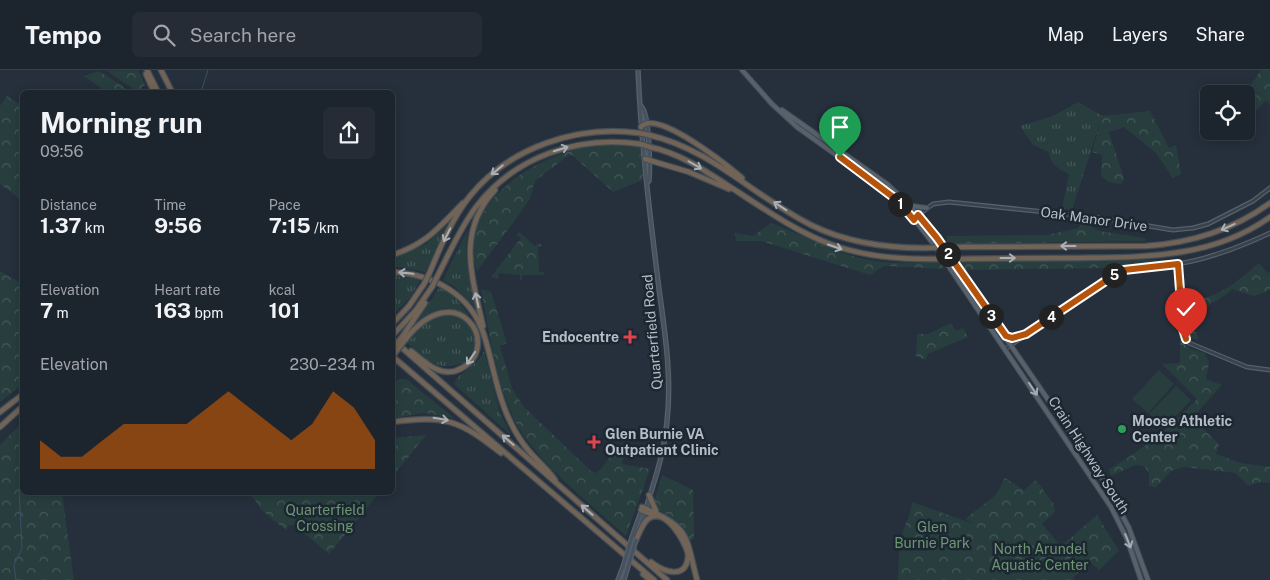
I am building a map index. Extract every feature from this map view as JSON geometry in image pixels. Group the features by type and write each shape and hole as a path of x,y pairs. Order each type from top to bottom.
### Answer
{"highway":[{"path":"146,70 153,90"},
{"path":"146,70 157,90"},
{"path":"161,70 171,90"},
{"path":"640,130 646,123 652,122 695,143 761,193"},
{"path":"395,254 416,246 429,238 505,164 541,145 585,133 613,131 640,130 649,135 674,142 696,152 811,225 840,237 872,245 925,248 1162,245 1217,232 1260,211 1270,203"},
{"path":"395,352 421,310 464,224 485,197 511,173 546,154 586,143 613,142 650,146 690,162 769,213"},
{"path":"546,154 512,175 484,204 472,228 469,247 470,264 500,398 509,421 530,452 552,475 557,484"},
{"path":"647,159 705,178 806,235 852,252 888,258 1172,255 1221,243 1270,217"},
{"path":"395,321 409,306 424,284 449,230 469,197"},
{"path":"395,272 423,276 454,292 468,305 478,320 488,347"},
{"path":"395,335 432,288"},
{"path":"395,337 431,367 443,372 456,371 468,364 475,354 478,343 476,332 471,322 461,315 448,312 436,314 424,320 403,338 395,346"},
{"path":"395,337 557,484 667,580"},
{"path":"395,359 654,580"},
{"path":"0,412 20,397"},
{"path":"0,427 20,409"},
{"path":"395,422 428,418 459,424 480,437 563,502"},
{"path":"617,537 664,572 672,574 680,571 688,557 686,545 676,529 658,515 653,508 649,495"},
{"path":"644,509 674,522 686,538 697,580"},
{"path":"634,539 645,521 658,515"},
{"path":"612,543 650,580"}],"main road":[{"name":"Quarterfield Road","path":"638,70 641,106 640,130 647,159"},
{"path":"742,70 772,104"},
{"name":"Crain Highway South","path":"772,104 876,175 909,205 937,238 1020,358 1114,500 1129,528 1148,580"},
{"name":"Crain Highway South","path":"772,104 797,127 884,190 914,220 935,246 1111,506 1127,539 1141,580"},
{"name":"Quarterfield Road","path":"618,580 649,495 668,422 669,393 649,187 646,123 644,108 641,106"},
{"path":"909,205 927,208"},
{"path":"1003,334 1012,338 1024,334"},
{"name":"Quarterfield Road","path":"624,580 634,539"}],"street":[{"name":"Oak Manor Drive","path":"914,220 933,204 949,202 1094,217 1159,229 1193,228 1226,216 1254,200 1270,188"},
{"path":"1005,349 1024,334 1124,270 1178,264 1213,256 1270,233"},
{"path":"1178,264 1183,334 1188,343 1247,367 1270,370"}],"green space":[{"path":"138,70 145,85 141,88 142,90 135,90 107,71"},
{"path":"1261,70 1270,70 1270,104 1266,100 1255,112 1255,85 1250,85"},
{"path":"99,71 128,90 104,90 84,76"},
{"path":"7,96 20,105 20,199 0,184 0,106"},
{"path":"1078,102 1102,116 1072,210 1062,209 1069,174 1055,166 1049,152 1033,145 1020,126 1053,116"},
{"path":"1150,111 1169,148 1176,145 1181,174 1173,178 1156,153 1124,127 1109,132 1124,179 1121,184 1109,182 1101,176 1102,155 1092,152 1102,116"},
{"path":"598,145 640,147 643,180 613,192 572,155 566,157 535,181 530,198 477,271 473,246 478,223 490,203 508,185 529,170 575,149"},
{"path":"1081,219 1088,220 1090,226 1099,231 1145,238 1145,241 947,244 947,236 1046,235 1079,228"},
{"path":"771,223 840,252 868,260 890,263 941,262 945,269 884,266 870,275 761,241 736,241 735,233 753,236"},
{"path":"447,225 425,272 395,266 395,256 425,245"},
{"path":"468,229 466,259 476,308 455,287 443,280"},
{"path":"519,232 535,246 538,243 543,246 538,247 539,272 544,272 544,275 522,275 522,280 520,280 520,275 499,273 498,279 491,277 521,238 517,235"},
{"path":"1161,260 1161,262 1122,267 1113,271 1105,268 964,270 958,261"},
{"path":"1259,263 1267,273 1270,272 1270,290 1254,296 1232,289 1205,308 1195,331 1199,340 1191,338 1186,329 1184,299 1195,299 1216,294 1234,284"},
{"path":"0,271 20,283 20,387 0,402"},
{"path":"395,276 421,279 410,297 395,313"},
{"path":"440,286 453,295 468,314 445,308 433,312 417,322"},
{"path":"481,289 491,292 507,343 500,346 512,388 523,406 591,471 596,473 600,470 621,443 625,446 622,464 650,469 626,536 547,464 521,431 512,415 501,385"},
{"path":"446,314 466,322 475,336 474,348 464,363 446,366 432,363 407,343 427,321"},
{"path":"951,323 956,331 963,328 968,337 928,354 925,360 916,356 917,334 928,334"},
{"path":"1180,337 1191,349 1205,353 1209,363 1206,379 1222,385 1192,418 1219,444 1216,454 1241,463 1270,467 1270,483 1261,482 1248,486 1236,473 1184,467 1171,471 1156,487 1149,486 1149,473 1144,466 1135,465 1111,476 1109,469 1156,437 1197,399 1162,364 1180,363"},
{"path":"484,351 500,413 511,435 454,384 459,376 481,357"},
{"path":"1159,370 1174,384 1148,413 1132,399"},
{"path":"399,379 406,379 454,418 424,413 395,418 395,383"},
{"path":"1176,386 1191,400 1164,428 1149,414"},
{"path":"20,425 20,495 62,495 74,580 0,580 0,445"},
{"name":"Quarterfield Crossing","path":"426,435 395,474 395,438"},
{"path":"662,475 693,490 694,539 690,540 678,525 655,507 654,502"},
{"path":"1005,478 1024,490 1036,480 1053,503 1055,512 1042,524 1061,546 1097,515 1119,551 1099,570 1090,562 1073,578 1075,580 898,580 899,551 909,550 909,545 900,545 912,502 974,524 965,519 997,494"},
{"name":"Quarterfield Crossing","path":"377,495 329,554 294,525 289,525 286,530 267,515 251,496"}],"waterway":[{"path":"202,90 208,70"},
{"path":"16,580 14,565 22,548 20,487"}],"place":[{"name":"Endocentre","path":"630,337"},
{"name":"Moose Athletic Center","path":"1122,429"},
{"name":"Glen Burnie VA Outpatient Clinic","path":"594,442"}],"route":[{"path":"840,157 897,200 914,220 918,215 937,238 1006,336 1012,338 1026,334 1124,270 1178,264 1183,334 1186,339"}],"park label":[{"name":"Glen Burnie Park","path":"932,536"},
{"name":"North Arundel Aquatic Center","path":"1040,558"}]}
